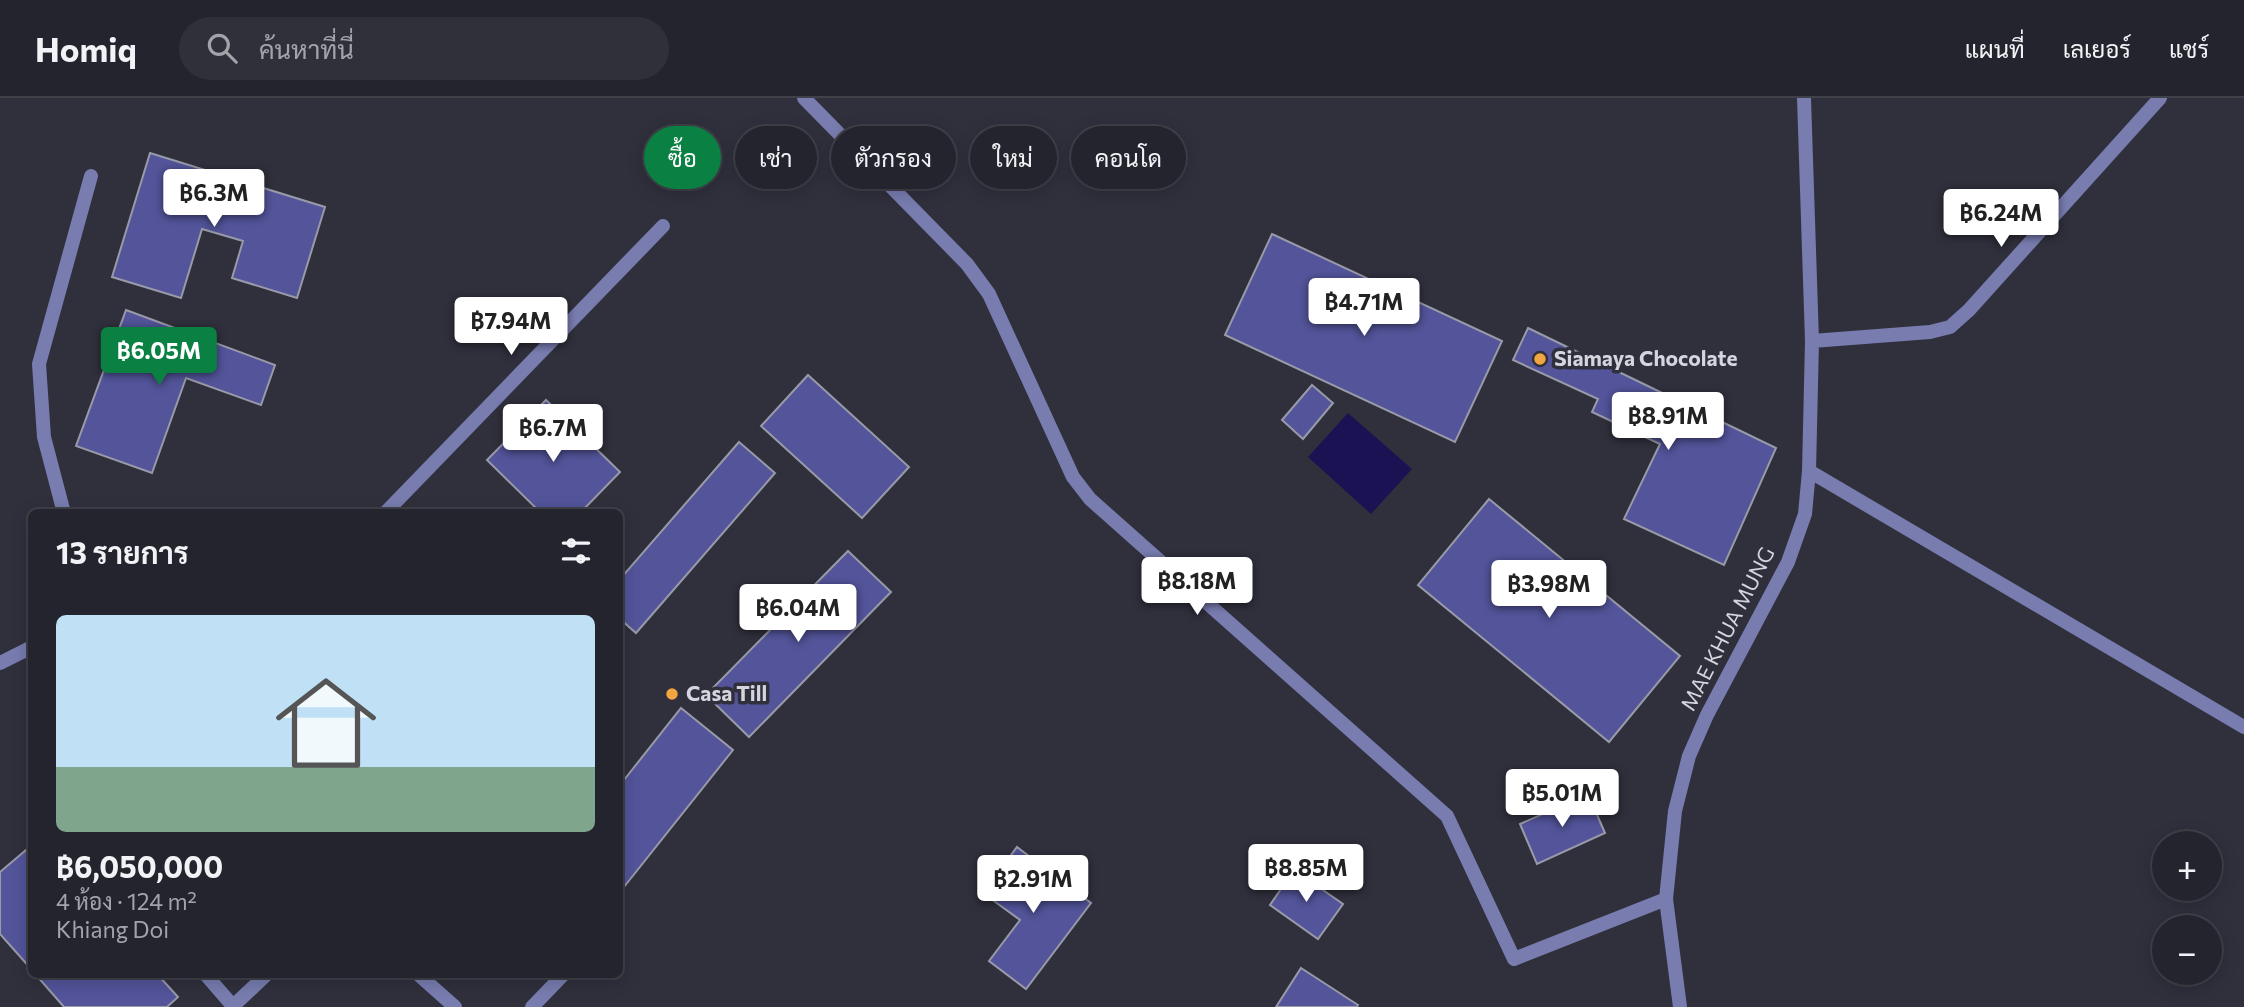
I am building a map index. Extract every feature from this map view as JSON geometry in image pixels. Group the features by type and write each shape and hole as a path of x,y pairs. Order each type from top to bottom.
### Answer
{"street":[{"path":"804,98 967,264 989,294 1073,477 1090,499 1447,816 1514,959 1666,899"},
{"name":"MAE KHUA MUNG","path":"1680,1007 1666,899 1675,811 1689,756 1706,715 1788,562 1805,514 1809,471 1812,341 1804,98"},
{"path":"1812,341 1930,332 1950,327 1969,310 2160,98"},
{"path":"63,509 44,437 39,364 91,176"},
{"path":"389,509 663,226"},
{"path":"1809,471 2244,727"},
{"path":"0,663 28,649"},
{"path":"209,978 233,1007 263,978"},
{"path":"422,978 455,1007"},
{"path":"532,1007 560,978"}],"shaded area":[{"path":"1348,413 1412,469 1371,514 1308,457"}],"building":[{"path":"150,153 325,207 297,298 232,278 243,241 202,229 181,298 112,277"},
{"path":"1272,234 1502,341 1455,442 1225,335"},
{"path":"126,310 275,365 261,405 186,378 152,473 76,446"},
{"path":"1528,328 1776,448 1724,565 1624,519 1660,444 1592,412 1598,399 1513,360"},
{"path":"808,375 909,467 862,518 761,426"},
{"path":"1312,385 1333,403 1303,439 1282,420"},
{"path":"546,400 620,472 584,509 537,509 487,460"},
{"path":"739,442 775,473 636,633 623,622 623,576"},
{"path":"1489,499 1680,656 1609,742 1418,585"},
{"path":"848,551 891,592 749,737 706,695"},
{"path":"681,708 733,750 623,888 623,781"},
{"path":"1588,794 1605,833 1537,864 1520,824"},
{"path":"1017,847 1091,903 1026,989 989,961 1020,920 983,893"},
{"path":"28,848 28,966 0,934 0,872"},
{"path":"1294,870 1343,904 1318,939 1270,905"},
{"path":"1301,968 1358,1005 1357,1007 1276,1007"},
{"path":"39,978 161,978 178,997 167,1007 64,1007"}],"place":[{"name":"Siamaya Chocolate","path":"1540,359"},
{"name":"Casa Till","path":"672,694"}]}
